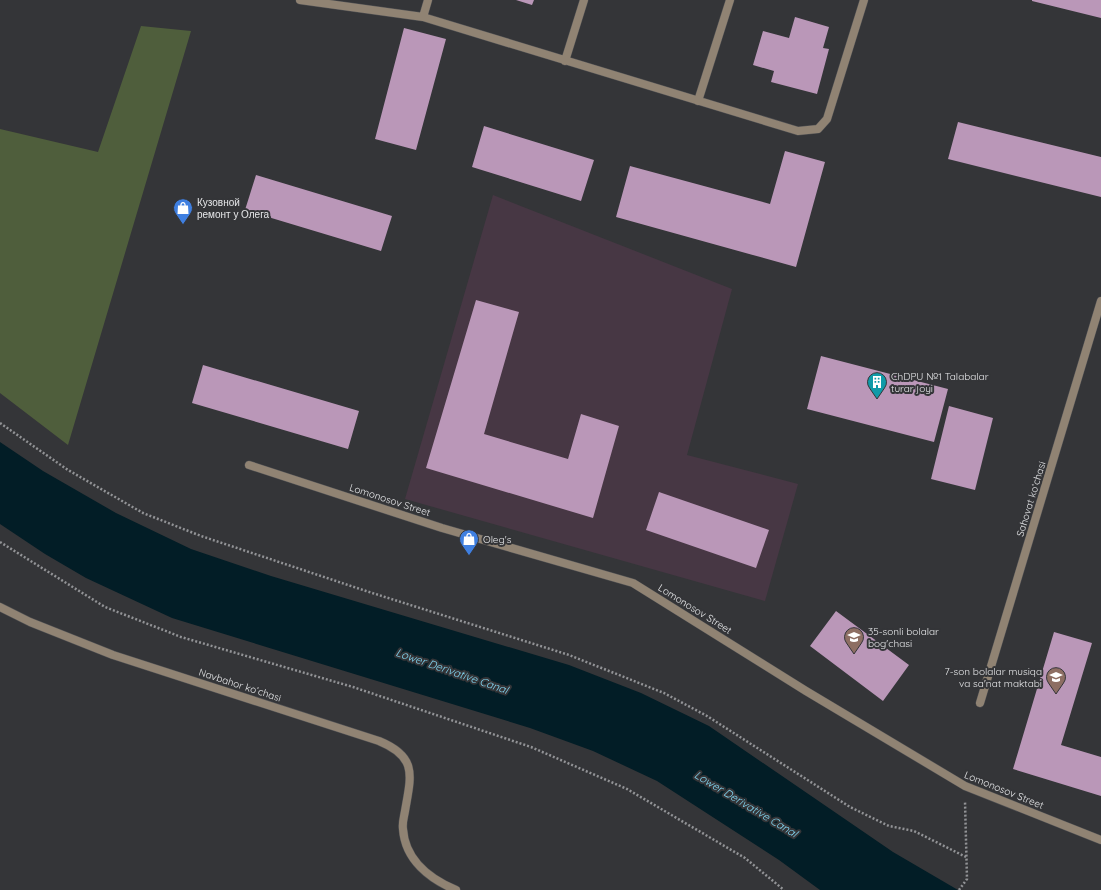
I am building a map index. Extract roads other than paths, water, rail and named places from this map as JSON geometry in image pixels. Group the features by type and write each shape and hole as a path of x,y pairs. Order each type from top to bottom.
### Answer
{"street":[{"path":"300,0 423,17 798,131 818,129 828,118 864,0"},
{"path":"423,17 428,0"},
{"path":"565,61 584,0"},
{"path":"698,101 730,0"},
{"name":"Sahovat ko‘chasi","path":"980,703 1101,302"},
{"name":"Lomonosov Street","path":"249,465 442,528 633,583 806,691 965,786 1101,840"},
{"name":"Navbahor ko‘chasi","path":"0,607 30,622 113,655 393,746 403,755 409,767 410,781 402,828 406,844 412,858 427,873 444,885 456,890"}],"water":[{"name":"Lower Derivative Canal","path":"0,442 43,471 116,513 191,549 271,576 569,665 641,693 709,726 893,852 958,890 820,890 779,860 657,781 593,751 530,728 172,618 86,578 45,554 0,524"}],"place":[{"name":"Кузовной ремонт у Олега","path":"183,225"},
{"name":"ChDPU №1 Talabalar turar joyi","path":"877,399"},
{"name":"Oleg's","path":"469,556"},
{"name":"35-sonli bolalar bog'chasi","path":"854,654"},
{"name":"7-son bolalar musiqa va sa'nat maktabi","path":"1056,694"}]}
